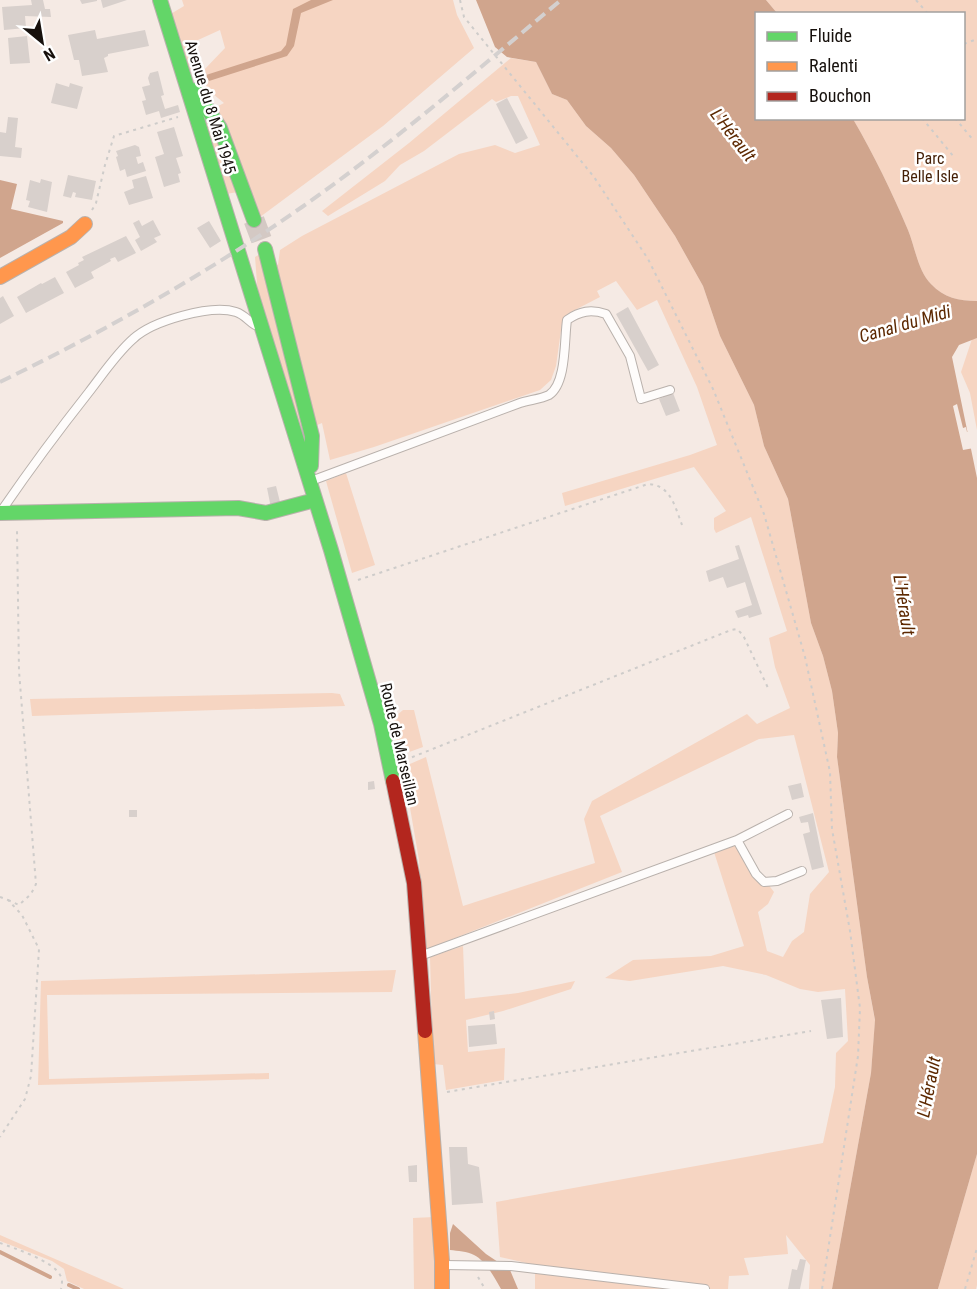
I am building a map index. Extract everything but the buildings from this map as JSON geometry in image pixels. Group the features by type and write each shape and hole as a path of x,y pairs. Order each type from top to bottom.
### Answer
{"main road":[{"name":"Avenue du 8 Mai 1945","path":"160,0 230,225"},
{"path":"184,77 200,96 220,128 254,220"},
{"path":"0,277 71,237 85,224"},
{"name":"Route de Marseillan","path":"230,225 310,482 381,724 414,883 442,1289"},
{"path":"265,249 312,436 310,482"},
{"path":"0,513 238,508 266,513 315,500"}],"lane":[{"path":"0,513 68,419 133,338 156,324 177,316 210,312 234,311 262,328"},
{"path":"310,482 549,394 557,383 562,366 567,320 577,313 596,311 606,314 630,356 641,399 670,390"},
{"path":"419,956 737,840 788,814"},
{"path":"737,840 756,874 764,882 777,881 802,871"},
{"path":"442,1265 511,1266 705,1289"}],"path":[{"path":"460,0 464,17 594,177 648,259 713,389 765,514 802,646 830,772 832,829 850,931 860,1008 858,1056 822,1289"},
{"path":"916,0 926,12"},
{"path":"85,224 96,202 114,136 195,113"},
{"path":"924,120 954,157"},
{"path":"958,120 974,141"},
{"path":"340,586 648,484 658,485 666,490 682,525"},
{"path":"0,897 19,905 31,894 36,884 19,671 18,513"},
{"path":"390,766 731,630 737,629 743,635 769,690"},
{"path":"0,1137 25,1099 32,1076 39,950 21,915 8,900"},
{"path":"430,1095 811,1031"},
{"path":"0,1243 24,1252 52,1267 60,1274 61,1289"},
{"path":"965,1289 977,1248"}],"green space":[{"path":"182,0 453,0 457,15 474,48 383,126 260,217 250,190 226,194 201,115 224,103 207,89 203,71 225,48 220,30 198,40 196,66 187,72 169,15 184,6"},
{"name":"Parc Belle Isle","path":"766,0 977,0 977,301 947,296 927,279 896,202 854,120 965,120 965,12 776,12"},
{"path":"511,58 536,62 552,94 567,100 586,126 611,148 634,175 675,236 703,286 720,336 754,405 764,446 788,499 811,623 832,691 838,733 837,757 875,1021 871,1073 832,1289 809,1289 810,1265 786,1235 788,1254 744,1258 749,1275 729,1276 728,1289 535,1289 535,1265 500,1257 496,1202 823,1143 835,1087 836,1053 848,1041 845,989 818,992 800,989 766,975 723,966 630,981 605,978 633,960 711,956 744,946 714,852 743,843 755,867 774,892 768,904 758,912 767,951 783,957 792,941 804,932 810,894 829,872 794,735 759,739 600,816 622,872 425,950 419,860 403,767 426,757 463,906 595,863 584,819 592,801 747,714 757,724 790,708 775,667 769,638 787,631 751,517 716,533 714,518 726,511 694,467 565,506 562,493 717,445 697,387 657,300 637,310 616,281 597,291 600,297 573,311 562,323 556,366 551,380 540,390 330,460 322,423 300,432 258,296 255,257 260,254 278,265 280,250 302,236 459,154 495,145 515,153 540,145 518,96 511,96 496,102 492,99 424,151 400,165 385,181 328,216 322,211 409,143"},
{"path":"977,338 977,430 970,393 961,372 972,339"},
{"path":"346,473 375,565 352,573 326,481"},
{"path":"340,694 345,706 32,716 30,699"},
{"path":"403,710 414,710 423,747 401,755 390,721"},
{"path":"463,946 465,999 518,993 575,981 571,989 503,1011 466,1020 468,1052 505,1048 504,1080 446,1090 443,1065 433,1064 430,957"},
{"path":"396,970 392,992 47,995 49,1079 269,1073 269,1079 38,1085 41,981"},
{"path":"977,1154 976,1289 938,1289"},
{"path":"434,1217 435,1289 414,1289 413,1218"},
{"path":"0,1235 124,1289 84,1289 67,1281 64,1269 52,1261 0,1241"}],"water":[{"path":"311,0 333,0 301,13 294,46 287,56 209,81 206,75 281,51 286,45 293,9"},
{"path":"476,0 766,0 776,12 755,12 755,120 854,120 896,202 927,279 947,296 977,301 977,338 959,345 952,357 977,478 977,1154 938,1289 832,1289 871,1073 875,1020 837,757 838,733 832,691 811,623 788,499 764,446 754,405 720,336 703,286 675,236 634,175 611,148 586,126 567,100 552,94 536,62 507,57 495,47"},
{"path":"0,180 17,184 11,209 63,221 63,223 0,258"},
{"path":"453,1224 486,1254 510,1270 518,1289 501,1289 478,1257 450,1250 450,1233"}],"pier":[{"path":"957,404 963,428 966,427 967,432 970,431 974,448 963,450 953,406"}],"waterway":[{"path":"0,1252 50,1277"},
{"path":"69,1285 78,1289"}],"tunnel":[{"path":"254,220 265,249"}],"railway":[{"path":"0,382 78,343 192,278 266,232 401,133 561,0"}],"traffic: fast":[{"path":"160,0 331,550 381,724 393,781"},
{"path":"195,90 220,128 254,220"},
{"path":"265,249 312,436 311,466"},
{"path":"0,513 238,508 266,513 315,500"}],"traffic: slow":[{"path":"0,277 71,237 85,224"},
{"path":"425,1031 442,1261 442,1289"}],"traffic: jam":[{"path":"393,781 414,883 425,1031"}],"water label":[{"name":"L'Hérault","path":"733,135"},
{"name":"Canal du Midi","path":"905,324"},
{"name":"L'Hérault","path":"904,605"},
{"name":"L'Hérault","path":"929,1087"}]}
